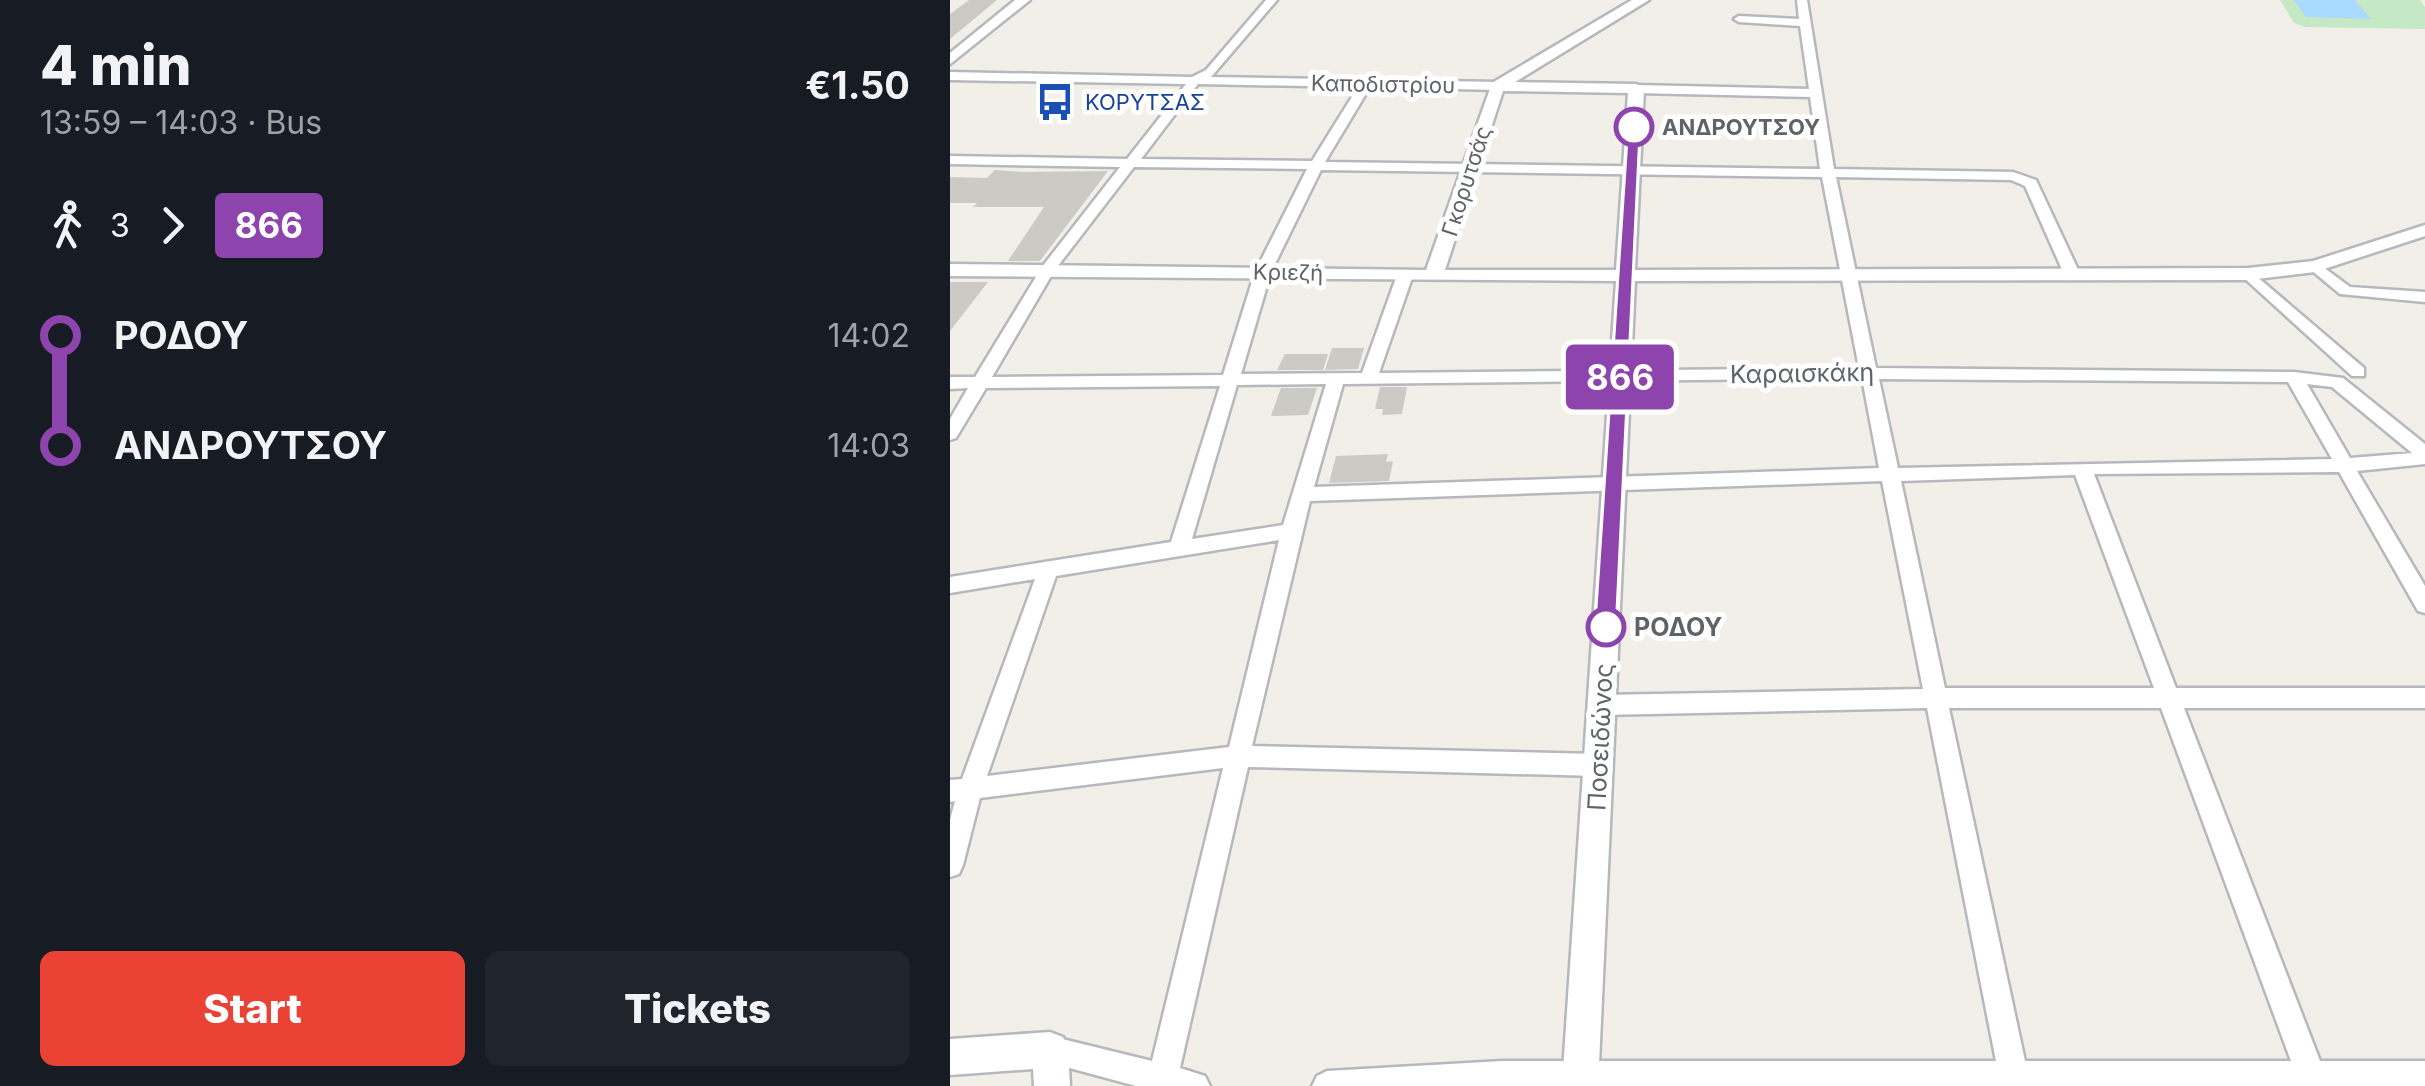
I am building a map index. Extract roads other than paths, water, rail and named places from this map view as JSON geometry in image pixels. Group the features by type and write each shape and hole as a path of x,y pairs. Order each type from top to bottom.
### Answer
{"street":[{"path":"950,60 1023,0"},
{"path":"950,434 1047,270 1195,80 1210,73 1272,0"},
{"path":"1497,86 1642,0"},
{"path":"1802,0 1848,274 2015,1080"},
{"path":"1739,19 1806,23"},
{"name":"Καποδιστρίου","path":"950,76 1816,94"},
{"path":"1179,548 1226,380 1263,272 1318,164 1366,84"},
{"name":"Γκορυτσάς","path":"1434,276 1497,86"},
{"name":"Ποσειδώνος","path":"1580,1081 1636,89"},
{"path":"950,160 2025,178 2072,274"},
{"name":"Κριεζή","path":"950,270 1434,276 2248,274 2315,266 2425,230"},
{"path":"2315,266 2346,291 2425,296"},
{"path":"2248,274 2358,372"},
{"path":"1368,379 1405,275"},
{"name":"Καραισκάκη","path":"950,383 1869,372 2294,377 2337,382 2425,456"},
{"path":"2294,377 2425,605"},
{"path":"1163,1076 1291,531 1336,379"},
{"path":"1302,494 1614,487 2082,468 2347,465 2425,456"},
{"path":"2082,468 2313,1080"},
{"path":"950,585 1291,531"},
{"path":"950,865 960,789 1049,568"},
{"path":"1602,705 1936,698 2425,698"},
{"path":"960,789 1240,756 1598,765"},
{"path":"950,1057 1163,1076 1194,1086"},
{"path":"1326,1086 2425,1076"}],"water":[{"path":"2294,0 2355,0 2371,19 2306,17"}],"place":[{"name":"ΚΟΡΥΤΣΑΣ","path":"1055,102"},
{"name":"ΑΝΔΡΟΥΤΣΟΥ","path":"1634,127"},
{"name":"ΡΟΔΟΥ","path":"1606,627"}]}
